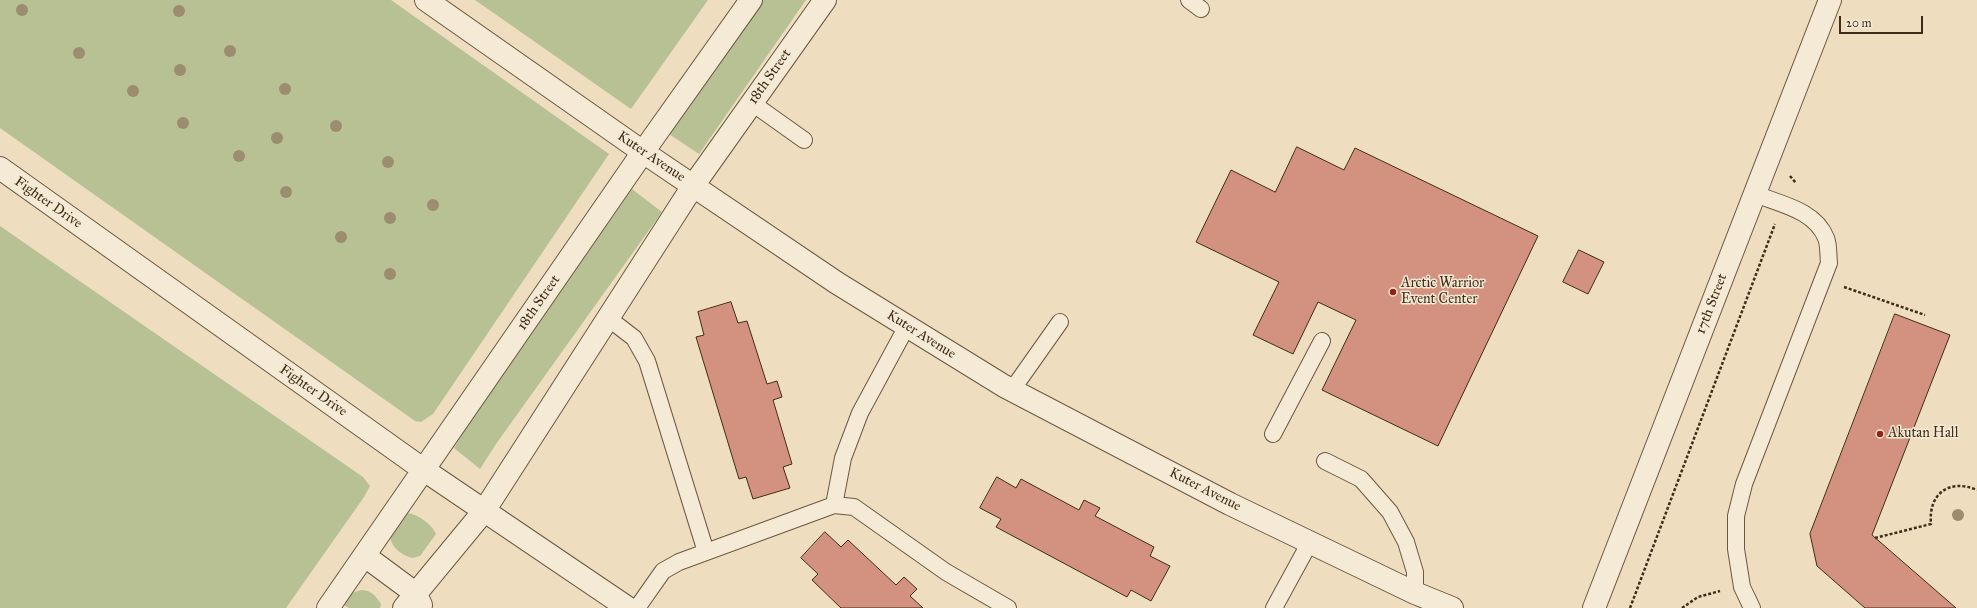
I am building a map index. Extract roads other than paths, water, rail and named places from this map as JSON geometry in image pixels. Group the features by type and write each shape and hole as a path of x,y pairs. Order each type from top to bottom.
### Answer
{"street":[{"name":"Kuter Avenue","path":"426,0 643,152 837,283 1012,390 1230,504 1415,593 1452,608"},
{"name":"18th Street","path":"328,608 643,152 751,0"},
{"name":"18th Street","path":"414,603 484,511 693,186 825,0"},
{"name":"17th Street","path":"1594,608 1830,0"},
{"name":"Fighter Drive","path":"0,168 424,470 628,608"},
{"path":"365,556 414,603"}],"lane":[{"path":"752,103 804,140"},
{"path":"1752,608 1742,587 1736,549 1736,516 1744,484 1829,263 1827,239 1818,223 1804,213 1755,194"},
{"path":"608,318 634,338 648,361 706,552"},
{"path":"1012,390 1060,322"},
{"path":"834,505 843,458 860,413 907,326"},
{"path":"1273,434 1322,341"},
{"path":"1325,461 1362,479 1390,512 1406,542 1415,572 1415,593"},
{"path":"638,608 663,572 679,562 834,505 854,507 946,572 1008,608"},
{"path":"1274,608 1310,542"}],"place":[{"name":"Arctic Warrior Event Center","path":"1393,292"},
{"name":"Akutan Hall","path":"1880,434"}]}
